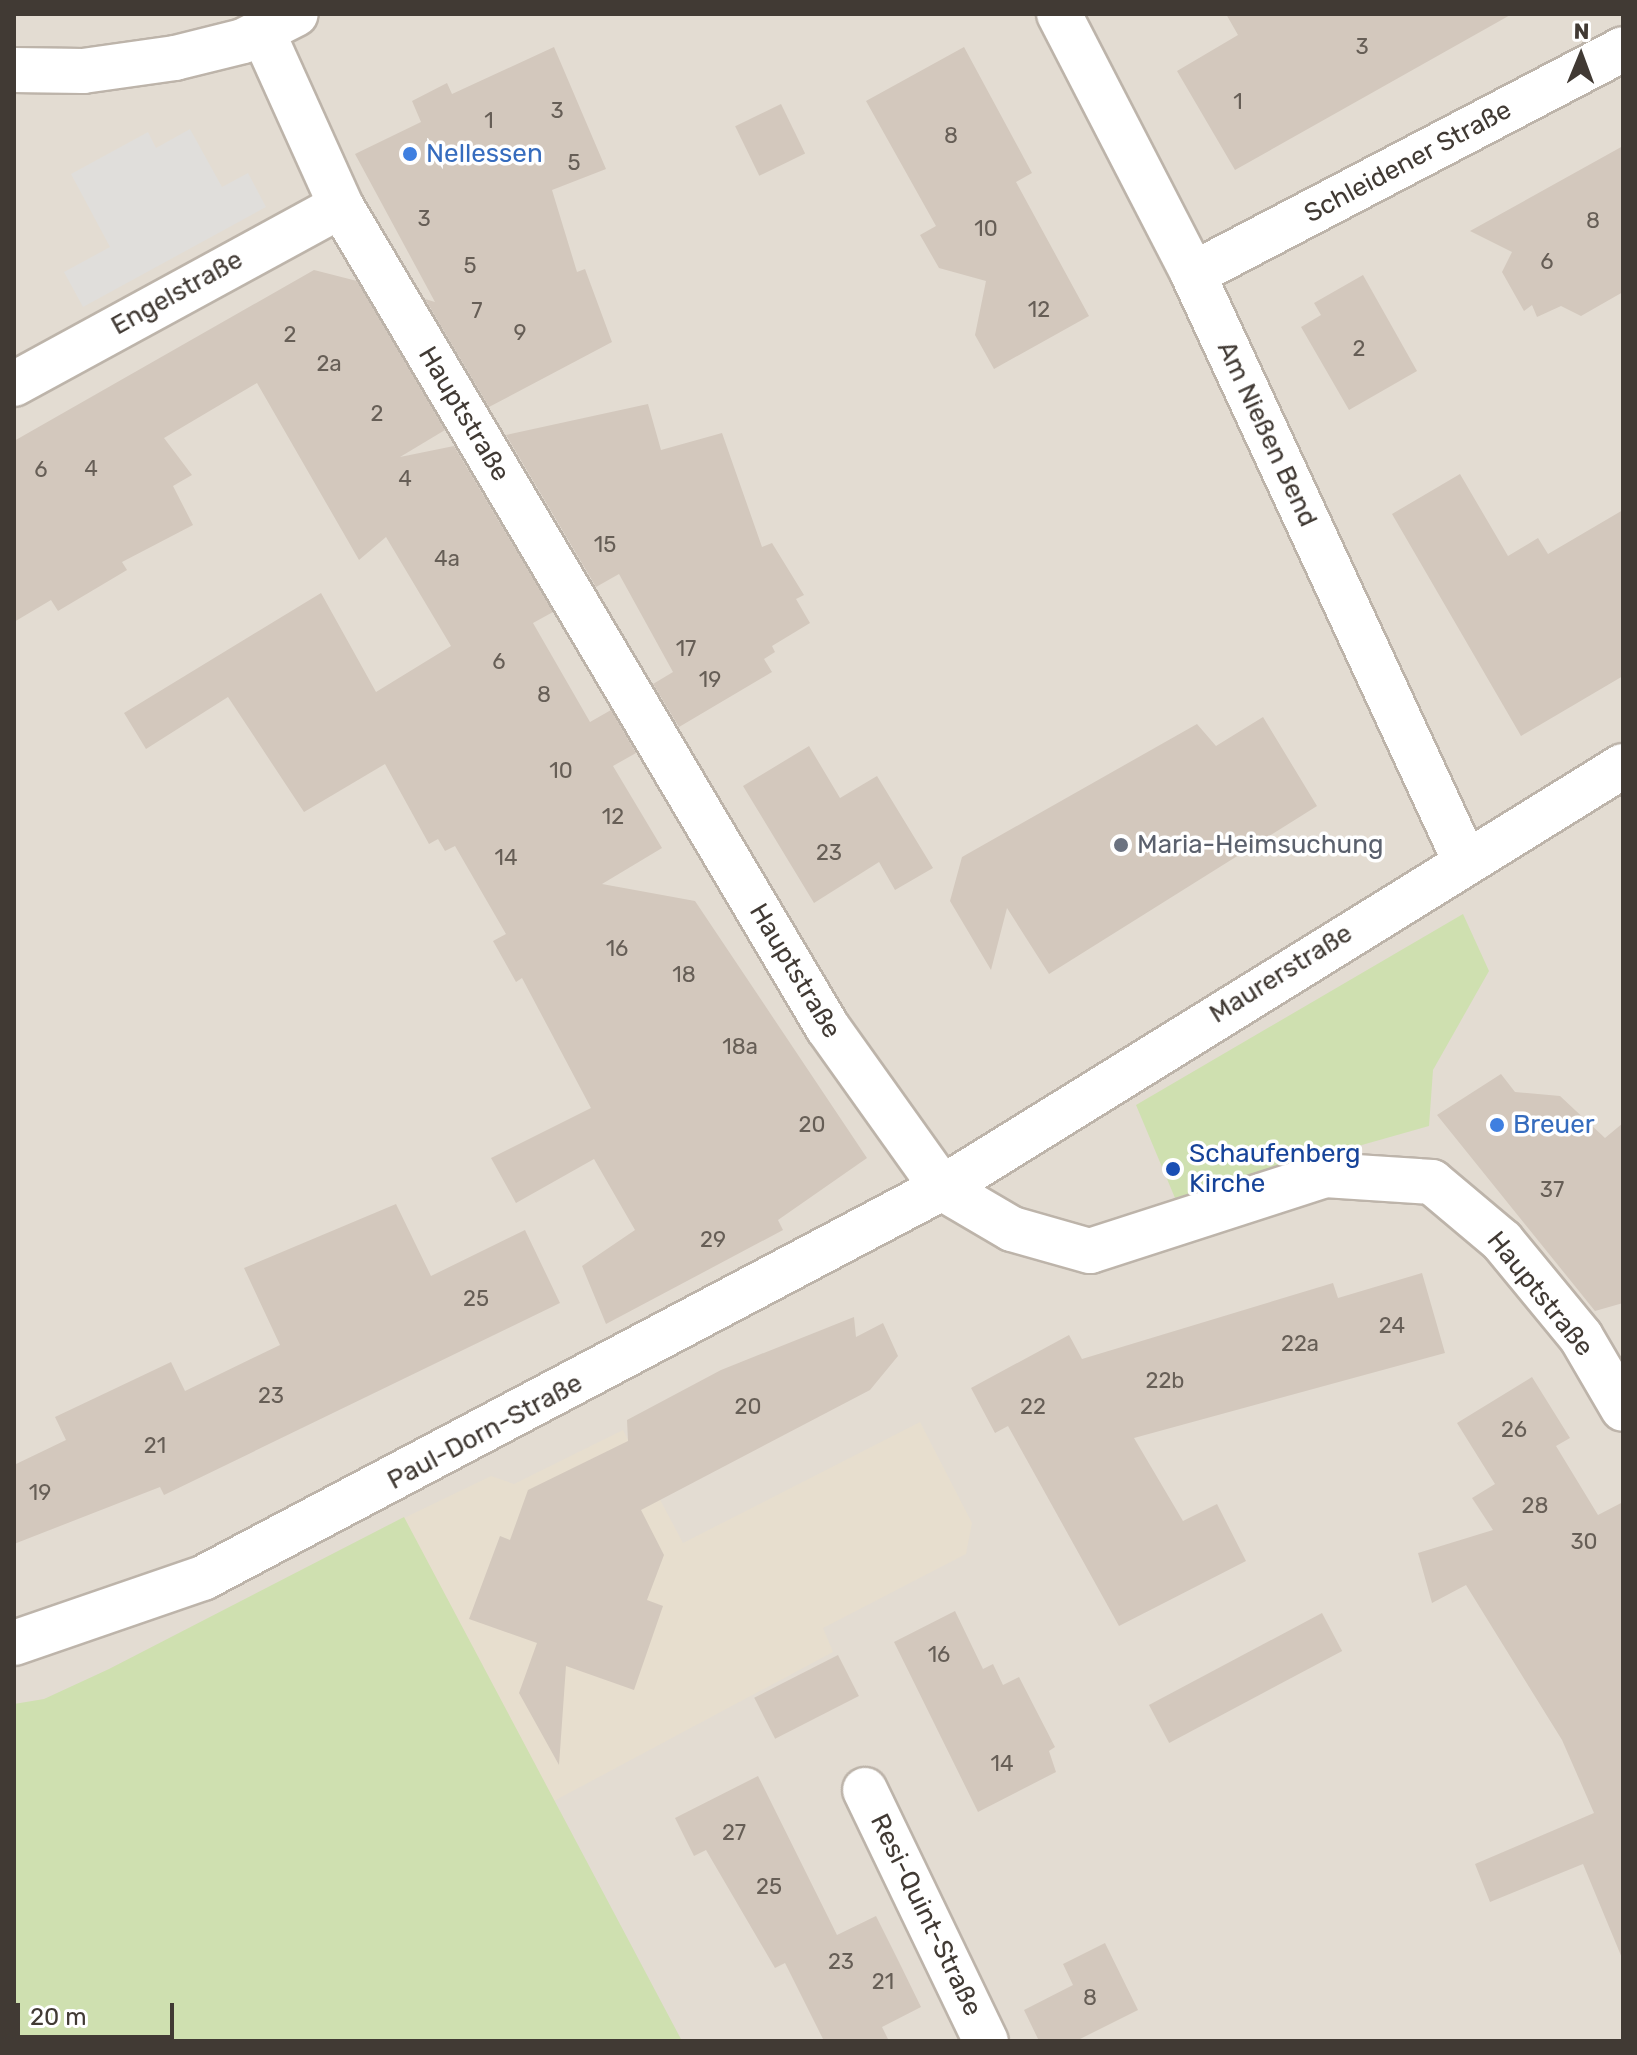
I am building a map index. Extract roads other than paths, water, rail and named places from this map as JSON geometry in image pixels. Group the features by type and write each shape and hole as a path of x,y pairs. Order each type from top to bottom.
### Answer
{"street":[{"name":"Am Nießen Bend","path":"1059,14 1193,274 1464,859"},
{"path":"14,70 83,71 175,58 279,24"},
{"name":"Hauptstraße","path":"279,24 341,206 828,1028 942,1188 1012,1229 1090,1251 1325,1175 1432,1182 1502,1241 1581,1337 1623,1409"},
{"name":"Schleidener Straße","path":"1193,274 1623,49"},
{"name":"Engelstraße","path":"14,384 341,206"},
{"name":"Maurerstraße","path":"942,1188 1464,859 1623,766"},
{"name":"Paul-Dorn-Straße","path":"14,1643 203,1578 942,1188"},
{"name":"Resi-Quint-Straße","path":"865,1790 986,2041"}],"place":[{"name":"Nellessen","path":"410,154"},
{"name":"Maria-Heimsuchung","path":"1121,845"},
{"name":"Breuer","path":"1497,1125"},
{"name":"Schaufenberg Kirche","path":"1173,1169"}]}
